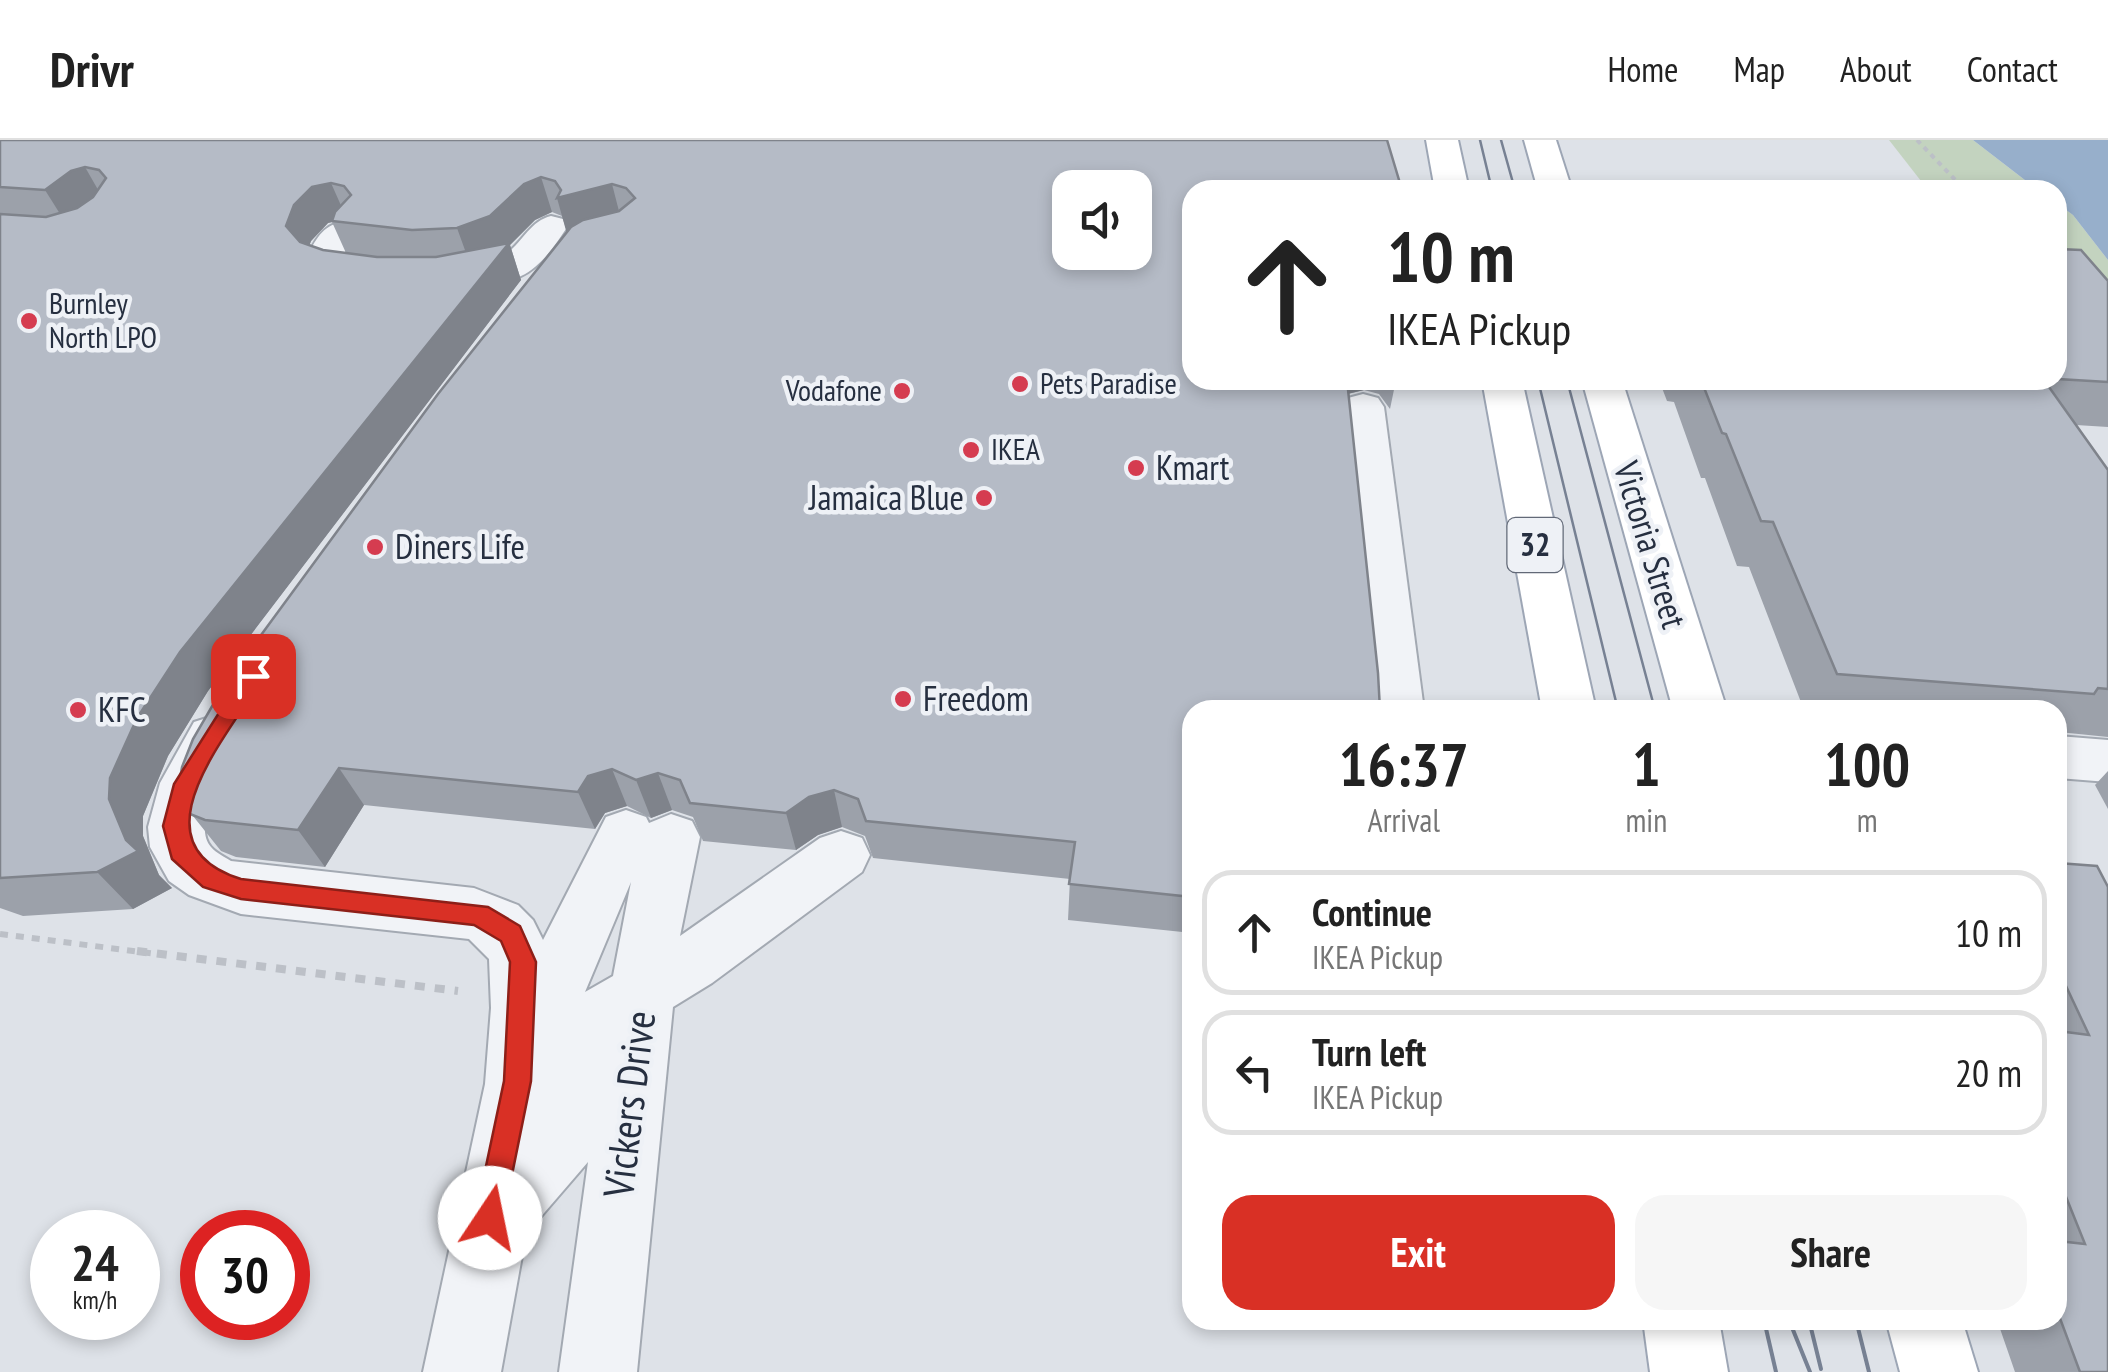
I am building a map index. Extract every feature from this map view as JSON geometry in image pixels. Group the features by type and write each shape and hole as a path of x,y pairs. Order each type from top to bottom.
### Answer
{"main road":[{"path":"1442,140 1450,180"},
{"path":"1540,140 1552,180"},
{"name":"32","path":"1504,390 1567,700"},
{"name":"Victoria Street","path":"1605,390 1697,700"},
{"path":"1683,1330 1689,1372"},
{"path":"1927,1330 1939,1372"}],"street":[{"path":"344,230 325,251 324,260 332,268 466,278 491,276 510,268 561,237 529,301"},
{"path":"1363,407 1391,700"},
{"path":"1364,660 1388,700"},
{"path":"238,708 198,761 180,797 175,835 185,859 212,880 258,892 474,914 590,904"},
{"path":"2067,758 2108,761"},
{"name":"Vickers Drive","path":"462,1372 518,1081 590,904 649,835 653,914 598,1372"},
{"path":"490,1218 559,1147 586,1027 642,994 842,855"},
{"path":"474,914 502,926 521,952 518,1081"}],"path":[{"path":"1917,140 1955,180"},
{"path":"0,934 474,993"}],"green space":[{"path":"1889,140 1973,140 2025,180 1920,180"},
{"path":"2067,211 2108,260 2108,359 2067,308"}],"water":[{"path":"1973,140 2108,140 2108,260 2067,211 2067,180 2025,180"}],"building":[{"path":"0,140 1387,140 1399,180 1182,180 1182,390 1348,390 1379,700 1182,700 1182,896 1069,884 1075,842 866,821 858,799 834,790 809,797 786,813 690,803 680,780 658,773 636,780 612,769 588,776 578,792 339,768 298,830 205,820 190,814 177,796 182,767 193,739 225,684 438,394 571,227 619,211 635,198 626,188 612,184 557,198 561,190 555,181 541,177 524,184 490,216 457,228 412,230 332,221 351,195 344,186 331,183 312,187 294,205 286,226 300,242 323,250 377,257 436,257 509,243 180,652 137,718 110,778 109,799 126,840 138,851 97,872 0,878 0,214 46,217 77,208 93,197 106,178 99,170 85,167 71,171 45,190 0,187"},
{"path":"2067,249 2081,250 2108,281 2108,382 2067,380"},
{"path":"1705,390 2051,390 2108,470 2108,689 2098,688 2094,694 1837,674 1773,522 1761,521 1726,434 1722,433"},
{"path":"2067,864 2097,866 2108,887 2108,1372 2080,1372 2064,1330 2067,1242 2085,1244 2067,1199 2067,1032 2089,1035 2067,988"}],"tram line":[{"path":"1480,140 1490,180"},
{"path":"1501,140 1512,180"},
{"path":"1540,390 1616,700"},
{"path":"1570,390 1652,700"},
{"path":"1766,1330 1776,1372"},
{"path":"1793,1330 1810,1372"},
{"path":"1811,1330 1821,1369"},
{"path":"1858,1330 1869,1372"}],"place":[{"name":"Burnley North LPO","path":"29,321"},
{"name":"Pets Paradise","path":"1020,384"},
{"name":"Vodafone","path":"902,391"},
{"name":"IKEA","path":"971,450"},
{"name":"Kmart","path":"1136,468"},
{"name":"Jamaica Blue","path":"984,498"},
{"name":"Diners Life","path":"375,547"},
{"name":"Freedom","path":"903,699"},
{"name":"KFC","path":"78,710"}],"route":[{"path":"253,676 185,784 175,826 181,852 212,880 241,889 474,914 488,917 510,934 523,962 518,1081 490,1218"}]}
